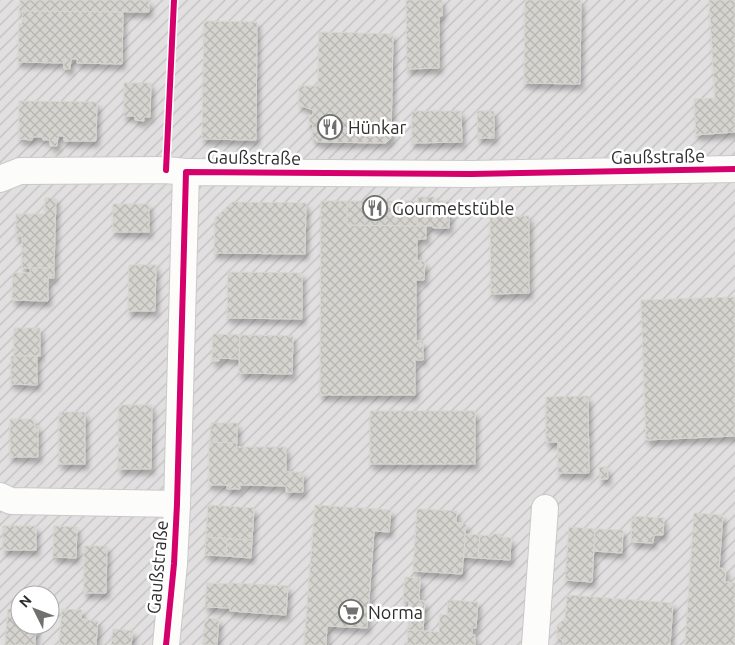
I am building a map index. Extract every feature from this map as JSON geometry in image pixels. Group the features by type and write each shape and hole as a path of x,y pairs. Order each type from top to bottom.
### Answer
{"street":[{"path":"0,179 20,170 166,170 186,172"},
{"name":"Gaußstraße","path":"166,645 174,564 177,504 186,172 479,174 735,170"},
{"path":"0,496 11,501 177,504"},
{"path":"535,645 544,508"}],"shaded area":[{"path":"0,0 735,0 735,645 0,645"}],"building":[{"path":"20,0 149,0 149,12 19,11"},
{"path":"406,0 442,0 442,16 439,16 439,68 407,69"},
{"path":"525,0 581,0 580,84 524,83"},
{"path":"709,0 735,0 735,132 696,135 694,99 715,98"},
{"path":"23,11 123,12 122,64 77,63 77,59 71,59 70,69 64,69 64,63 18,62 19,24 22,23"},
{"path":"204,21 257,22 256,140 202,139"},
{"path":"319,32 393,34 391,138 386,143 318,142 312,137 313,124 309,124 309,115 313,115 313,110 299,105 299,86 318,86"},
{"path":"124,83 151,83 150,117 144,117 144,121 135,120 135,116 124,116"},
{"path":"19,101 97,102 96,141 64,141 64,136 58,136 57,146 50,146 50,140 43,140 43,137 32,137 32,140 19,139"},
{"path":"412,111 461,111 462,142 412,143"},
{"path":"477,111 494,111 494,138 478,138"},
{"path":"418,197 434,197 434,201 450,201 449,228 417,226"},
{"path":"45,198 56,198 54,268 22,268 22,236 16,236 16,214 45,214"},
{"path":"321,201 347,201 347,225 426,226 426,239 417,239 417,261 425,261 424,280 416,280 416,341 423,341 423,360 415,360 415,395 320,395"},
{"path":"347,201 418,201 417,226 347,225"},
{"path":"232,202 306,203 305,254 214,253 215,218"},
{"path":"113,204 149,204 149,232 113,232"},
{"path":"529,216 529,293 491,294 490,217"},
{"path":"129,265 156,265 155,311 128,311"},
{"path":"30,268 54,268 54,278 48,278 48,301 12,300 13,273 30,273"},
{"path":"228,272 302,273 302,319 227,318"},
{"path":"735,297 735,436 646,440 641,300"},
{"path":"14,328 40,328 40,356 14,356"},
{"path":"213,334 240,335 239,359 219,358 219,361 212,361"},
{"path":"240,335 293,336 292,374 239,373"},
{"path":"11,356 37,356 37,385 11,384"},
{"path":"588,396 589,473 558,473 558,442 546,442 546,397"},
{"path":"119,405 152,405 151,469 118,469"},
{"path":"370,411 475,411 475,464 370,464"},
{"path":"59,412 85,412 85,464 59,464"},
{"path":"10,419 34,419 34,426 38,426 38,457 10,457"},
{"path":"211,423 237,423 237,443 210,443"},
{"path":"209,442 237,443 236,447 286,447 286,472 303,472 303,492 286,492 286,486 240,485 240,489 227,489 227,485 209,485"},
{"path":"599,467 607,467 608,479 600,479"},
{"path":"208,505 254,508 252,540 206,537"},
{"path":"315,505 391,510 389,532 374,531 367,628 327,626 326,645 304,645"},
{"path":"417,509 457,511 456,523 466,524 462,574 413,571"},
{"path":"694,513 723,515 719,568 726,569 725,582 735,583 735,645 685,645"},
{"path":"632,516 664,518 663,535 654,535 653,543 631,542"},
{"path":"3,526 36,526 36,550 3,550"},
{"path":"54,526 77,527 76,558 53,557"},
{"path":"569,527 595,529 592,582 565,580"},
{"path":"595,529 623,530 622,553 594,551"},
{"path":"465,534 480,535 478,558 464,557"},
{"path":"493,534 501,534 500,537 511,538 510,560 478,558 480,535 493,536"},
{"path":"206,537 227,539 226,556 205,555"},
{"path":"227,539 252,540 251,558 226,556"},
{"path":"84,546 107,546 106,593 84,593"},
{"path":"405,577 420,578 419,601 425,601 423,631 408,630 409,601 403,600"},
{"path":"207,583 288,586 286,615 230,611 230,608 205,607"},
{"path":"567,595 673,603 670,645 563,645 563,642 557,636 557,625 565,618"},
{"path":"448,600 478,602 476,628 472,628 472,635 475,635 475,645 407,645 408,630 439,632 440,614 447,615"},
{"path":"8,609 10,609 10,635 36,635 35,645 5,645"},
{"path":"62,609 82,610 81,619 98,621 96,645 59,645"},
{"path":"205,618 219,619 217,645 203,644"},
{"path":"113,629 133,631 131,645 111,645"}],"cycle path":[{"path":"166,170 174,0"},
{"path":"166,645 174,564 177,504 186,172 471,174 735,169"}],"place":[{"name":"Hünkar","path":"330,127"},
{"name":"Gourmetstüble","path":"375,208"},
{"name":"Norma","path":"351,612"}]}
